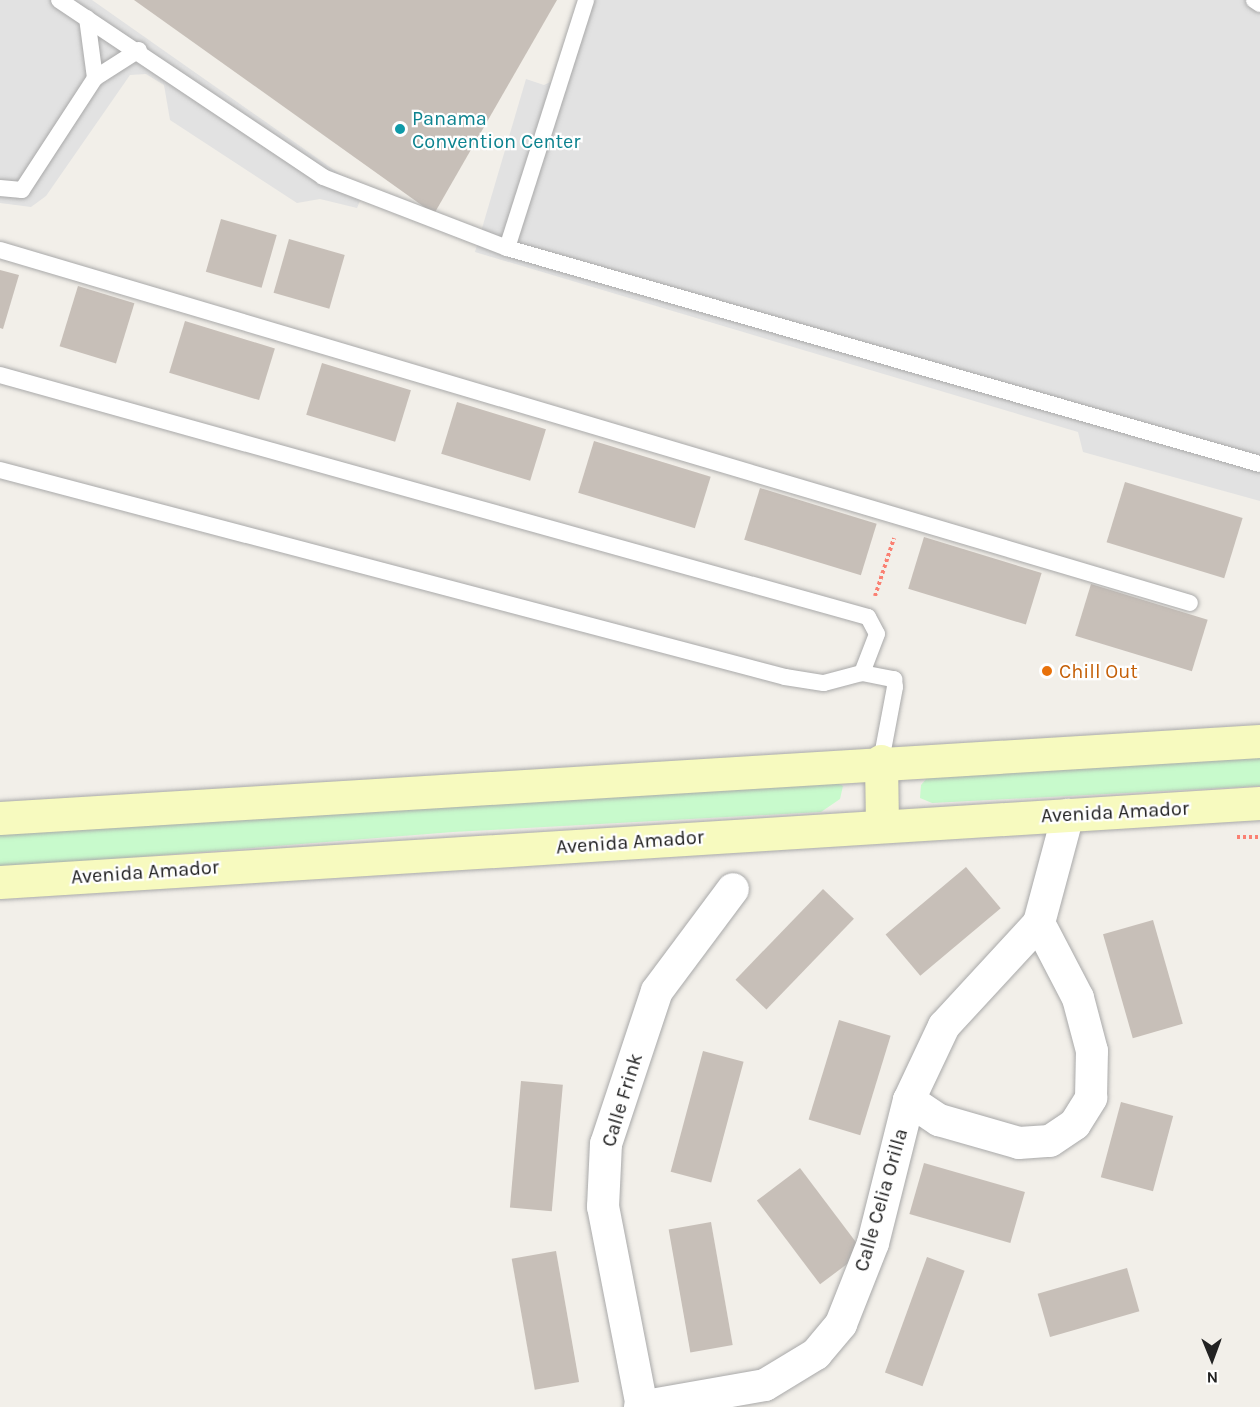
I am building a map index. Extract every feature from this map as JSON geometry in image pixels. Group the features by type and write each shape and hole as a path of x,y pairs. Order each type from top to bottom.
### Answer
{"main road":[{"path":"0,818 881,761 1260,741"},
{"path":"881,761 882,826"},
{"name":"Avenida Amador","path":"0,882 1260,803"}],"street":[{"name":"Calle Celia Orilla","path":"641,1407 765,1385 816,1354 841,1324 873,1243 909,1100 944,1026 1039,923 1068,815"},
{"name":"Calle Frink","path":"641,1407 603,1207 606,1144 657,991 733,889"},
{"name":"Calle Celia Orilla","path":"909,1100 939,1120 1019,1143 1050,1141 1075,1124 1091,1098 1092,1051 1078,998 1039,923"}],"lane":[{"path":"59,0 139,50 323,177 507,248 1260,464"},
{"path":"507,248 586,0"},
{"path":"1254,0 1260,4"},
{"path":"87,18 95,78"},
{"path":"0,188 22,190 95,78 139,50"},
{"path":"0,250 1190,603"},
{"path":"0,375 868,617 877,634 862,673"},
{"path":"0,470 785,677 824,683 862,673 894,680 881,761"}],"path":[{"path":"868,617 900,517"}],"green space":[{"path":"1260,756 1260,786 932,803 920,798 921,785 932,772"},
{"path":"826,778 843,786 840,799 821,812 453,832 0,868 0,834"}],"shaded area":[{"path":"0,0 92,0 364,191 357,208 320,199 297,203 170,120 164,85 146,74 130,75 46,196 31,207 0,203"},
{"path":"580,0 1260,0 1260,501 1083,452 1078,432 475,252 526,79 544,85 557,79"}],"building":[{"name":"Panama Convention Center","path":"134,0 557,0 434,214"},
{"path":"221,219 277,235 262,288 206,272"},
{"path":"289,239 345,255 329,309 274,293"},
{"path":"0,270 19,275 3,329 0,328"},
{"path":"78,286 134,303 116,363 60,346"},
{"path":"185,321 275,348 259,400 169,373"},
{"path":"322,363 411,390 395,442 306,415"},
{"path":"457,402 546,429 530,481 441,454"},
{"path":"594,441 711,477 695,528 578,493"},
{"path":"1125,482 1243,518 1224,578 1107,542"},
{"path":"760,488 877,524 861,575 744,540"},
{"path":"924,537 1042,573 1026,625 908,589"},
{"path":"1091,584 1208,620 1192,671 1075,636"},
{"path":"966,867 1001,908 920,976 886,934"},
{"path":"823,889 854,919 766,1010 735,980"},
{"path":"1153,920 1183,1024 1133,1038 1103,934"},
{"path":"839,1020 891,1036 860,1135 809,1119"},
{"path":"703,1051 744,1062 711,1183 671,1172"},
{"path":"521,1081 563,1085 552,1211 510,1208"},
{"path":"1121,1102 1173,1116 1153,1191 1101,1177"},
{"path":"924,1163 1025,1192 1010,1243 909,1214"},
{"path":"800,1168 863,1252 820,1284 757,1200"},
{"path":"711,1222 733,1345 690,1353 669,1229"},
{"path":"556,1251 579,1382 535,1390 512,1259"},
{"path":"927,1257 965,1271 923,1386 885,1373"},
{"path":"1127,1268 1139,1311 1050,1337 1038,1294"}],"place":[{"name":"Panama Convention Center","path":"400,129"},
{"name":"Chill Out","path":"1047,671"}]}
